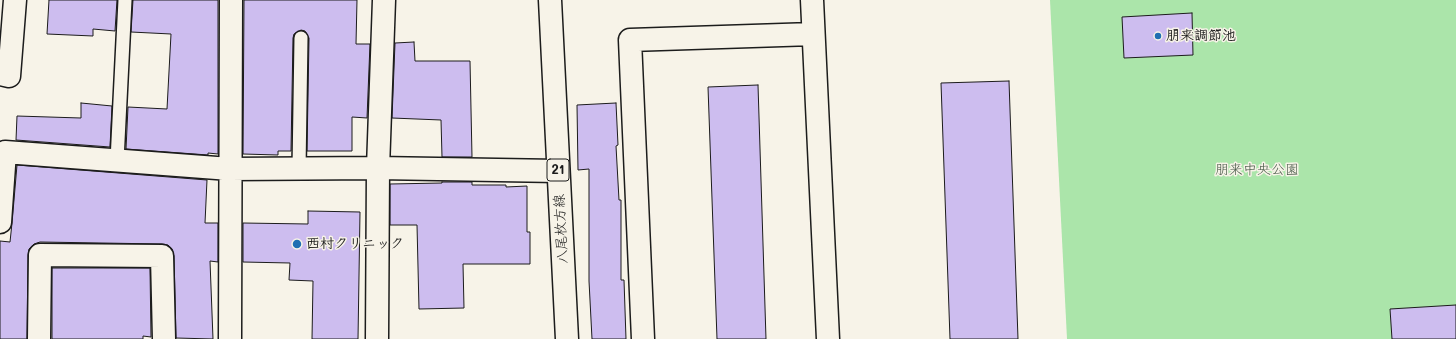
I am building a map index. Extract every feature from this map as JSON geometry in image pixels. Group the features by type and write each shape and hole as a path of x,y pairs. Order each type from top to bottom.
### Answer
{"street":[{"path":"0,74 9,76 15,0"},
{"path":"230,339 231,0"},
{"path":"377,339 378,168 384,0"},
{"name":"八尾枚方線","path":"550,0 567,339"},
{"path":"812,0 828,339"},
{"path":"644,339 630,40 813,34"},
{"path":"0,222 5,152 230,169 378,168 558,171"},
{"path":"40,339 40,255 162,256 164,339"}],"lane":[{"path":"117,161 125,0"},
{"path":"299,168 301,38"}],"green space":[{"name":"朋来中央公園","path":"1050,0 1456,0 1456,339 1067,339"}],"building":[{"path":"49,0 117,0 115,31 93,29 93,36 47,34"},
{"path":"133,0 218,0 218,154 208,153 208,155 126,149 128,107 167,109 171,34 131,32"},
{"path":"244,0 357,0 356,44 370,44 367,118 352,117 352,151 307,151 309,38 305,31 301,30 294,34 293,38 291,151 278,151 278,155 243,154"},
{"name":"朋来調節池","path":"1192,13 1193,55 1124,58 1122,17"},
{"path":"414,42 415,61 470,61 472,157 442,157 441,120 392,118 395,43"},
{"path":"1009,81 1018,339 950,339 941,83"},
{"path":"758,85 766,339 717,339 708,87"},
{"path":"81,103 112,106 110,147 16,140 17,116 81,118"},
{"path":"616,103 618,145 616,146 619,200 621,200 621,280 624,280 626,339 592,339 589,281 589,169 578,170 577,105"},
{"path":"17,165 207,180 205,223 218,223 218,262 210,261 213,339 176,338 174,256 172,249 168,245 40,242 34,244 29,249 28,255 27,339 0,339 0,241 10,242"},
{"path":"472,182 472,185 506,185 506,187 527,186 527,232 530,232 530,264 463,264 464,308 419,309 417,225 390,225 390,184"},
{"path":"308,211 360,212 358,339 312,339 313,281 289,280 290,263 243,262 243,223 308,224"},
{"path":"52,268 150,268 151,337 143,336 143,339 52,339"},
{"path":"1456,305 1456,339 1392,339 1390,309"}],"place":[{"name":"朋来調節池","path":"1158,36"},
{"name":"西村クリニック","path":"297,244"}]}
